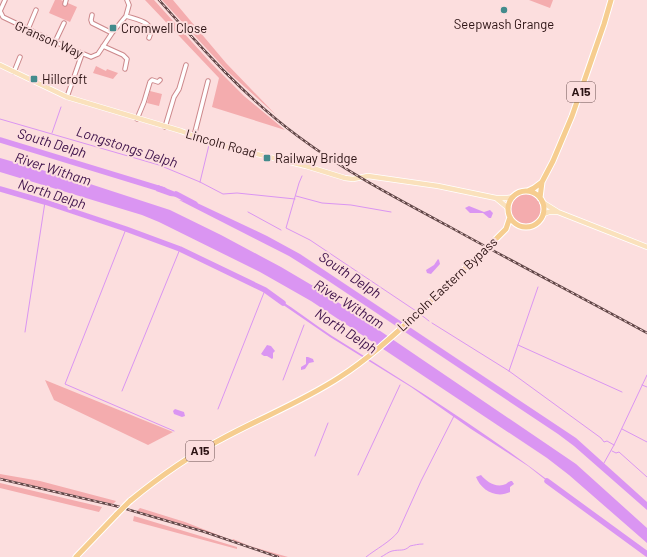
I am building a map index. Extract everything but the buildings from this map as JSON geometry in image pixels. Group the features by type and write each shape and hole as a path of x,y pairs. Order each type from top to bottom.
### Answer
{"highway":[{"name":"A15","path":"518,225 526,227 533,225 539,221 543,214 544,207 540,193 542,182 553,161 572,116 611,0"},
{"name":"A15","path":"513,197 519,192 528,191 542,182"},
{"path":"528,191 535,193 541,200"},
{"path":"513,197 508,208 510,217 518,225"},
{"name":"Lincoln Eastern Bypass","path":"506,229 510,217"},
{"name":"Lincoln Eastern Bypass","path":"76,557 130,501 170,469 221,439 275,414 340,377 376,350 428,304 506,229 518,225"}],"main road":[{"name":"Lincoln Road","path":"0,66 66,97 194,136 212,143 306,166 348,179 368,176 438,186 496,198 513,197"},
{"name":"Lincoln Road","path":"496,198 508,208"},
{"path":"541,200 558,212 647,247"},
{"path":"543,214 558,212"}],"street":[{"name":"Granson Way","path":"5,0 0,11 3,17 82,54 95,57 126,16"},
{"path":"127,0 130,5 126,16 148,24 152,31 149,38"},
{"path":"28,29 36,10"},
{"path":"92,15 92,23 112,33"},
{"path":"55,42 64,23"},
{"path":"103,46 123,55 127,59 125,69"},
{"path":"66,97 82,54"},
{"path":"14,72 21,56"},
{"path":"165,127 174,97 183,83 186,65"},
{"path":"137,119 150,82 152,80 158,82 160,80"},
{"path":"194,136 208,81"}],"shaded area":[{"path":"55,0 61,0 77,7 70,22 49,13"},
{"path":"145,0 154,0 211,63 244,96 285,130 212,107 219,78"},
{"path":"162,0 173,0 226,63 276,115 227,71"},
{"path":"529,0 553,0 550,8"},
{"path":"96,66 106,71 107,69 118,73 113,79 93,73"},
{"path":"150,91 162,94 159,106 147,103"},
{"path":"0,158 84,182 170,210 281,267 320,290 576,464 647,528 647,543 569,475 547,458 311,301 260,272 159,222 142,215 0,172"},
{"path":"158,185 187,198 170,196 156,191"},
{"path":"526,194 537,198 541,209 537,220 526,224 515,220 511,209 515,198"},
{"path":"179,200 195,202 267,236 300,254 576,438 647,502 647,510 574,446 558,434 324,278 289,256"},
{"path":"469,206 484,212 490,210 493,213 491,218 483,213 470,213 465,208"},
{"path":"438,259 440,264 431,274 427,273 426,270 434,265"},
{"path":"277,298 332,336 472,426 526,464 553,484 552,485 528,466 471,429 411,387 330,337 276,300"},
{"path":"267,345 271,346 275,351 272,359 261,354"},
{"path":"306,357 313,359 314,362 309,363 305,369 301,370 301,367 306,364"},
{"path":"45,380 173,432 148,445 54,400"},
{"path":"175,409 184,412 185,416 182,417 174,414 173,411"},
{"path":"0,474 40,481 116,501 113,504 0,478"},
{"path":"481,475 493,484 503,485 512,481 514,484 510,487 510,492 505,494 494,494 481,486 478,482 476,477"},
{"path":"0,483 102,507 99,512 0,488"},
{"path":"140,508 185,522 231,540 137,511"},
{"path":"134,516 237,547 237,549 133,521"},
{"path":"233,539 250,546 288,557 281,557 232,540"}],"waterway":[{"path":"52,133 61,107"},
{"name":"Longstongs Delph","path":"0,119 159,165 200,182 223,194 237,193 295,199"},
{"name":"South Delph","path":"0,140 164,190"},
{"path":"200,182 209,145"},
{"path":"302,176 286,228 310,240 416,311"},
{"name":"North Delph","path":"0,189 45,202 180,249 265,290 283,303"},
{"name":"South Delph","path":"176,194 195,204"},
{"path":"296,196 322,203 351,205 391,212"},
{"path":"25,332 45,202"},
{"path":"248,212 281,230"},
{"path":"126,229 65,384 174,431"},
{"path":"122,391 180,249"},
{"path":"509,371 538,287"},
{"path":"218,409 265,290"},
{"path":"420,314 429,321"},
{"path":"432,323 509,371 601,438 604,442 607,441 614,445"},
{"path":"283,380 304,325"},
{"path":"518,345 622,392"},
{"path":"604,463 647,375"},
{"path":"358,475 400,385"},
{"path":"642,385 647,387"},
{"path":"366,557 395,536 398,532 421,481 454,416"},
{"path":"315,456 328,423"},
{"path":"622,429 647,442"},
{"path":"612,451 616,453 619,452 647,477"},
{"name":"North Delph","path":"547,481 647,554"},
{"path":"381,557 392,551 404,550 410,546 423,544"}],"railway":[{"path":"159,0 225,72 279,122 317,150 392,195 647,333"},
{"path":"0,479 116,506 205,532 278,557"}],"place":[{"name":"Seepwash Grange","path":"504,10"},
{"name":"Cromwell Close","path":"113,28"},
{"name":"Hillcroft","path":"34,79"},
{"name":"Railway Bridge","path":"267,158"}],"water label":[{"name":"River Witham","path":"53,169"},
{"name":"River Witham","path":"349,304"}]}
